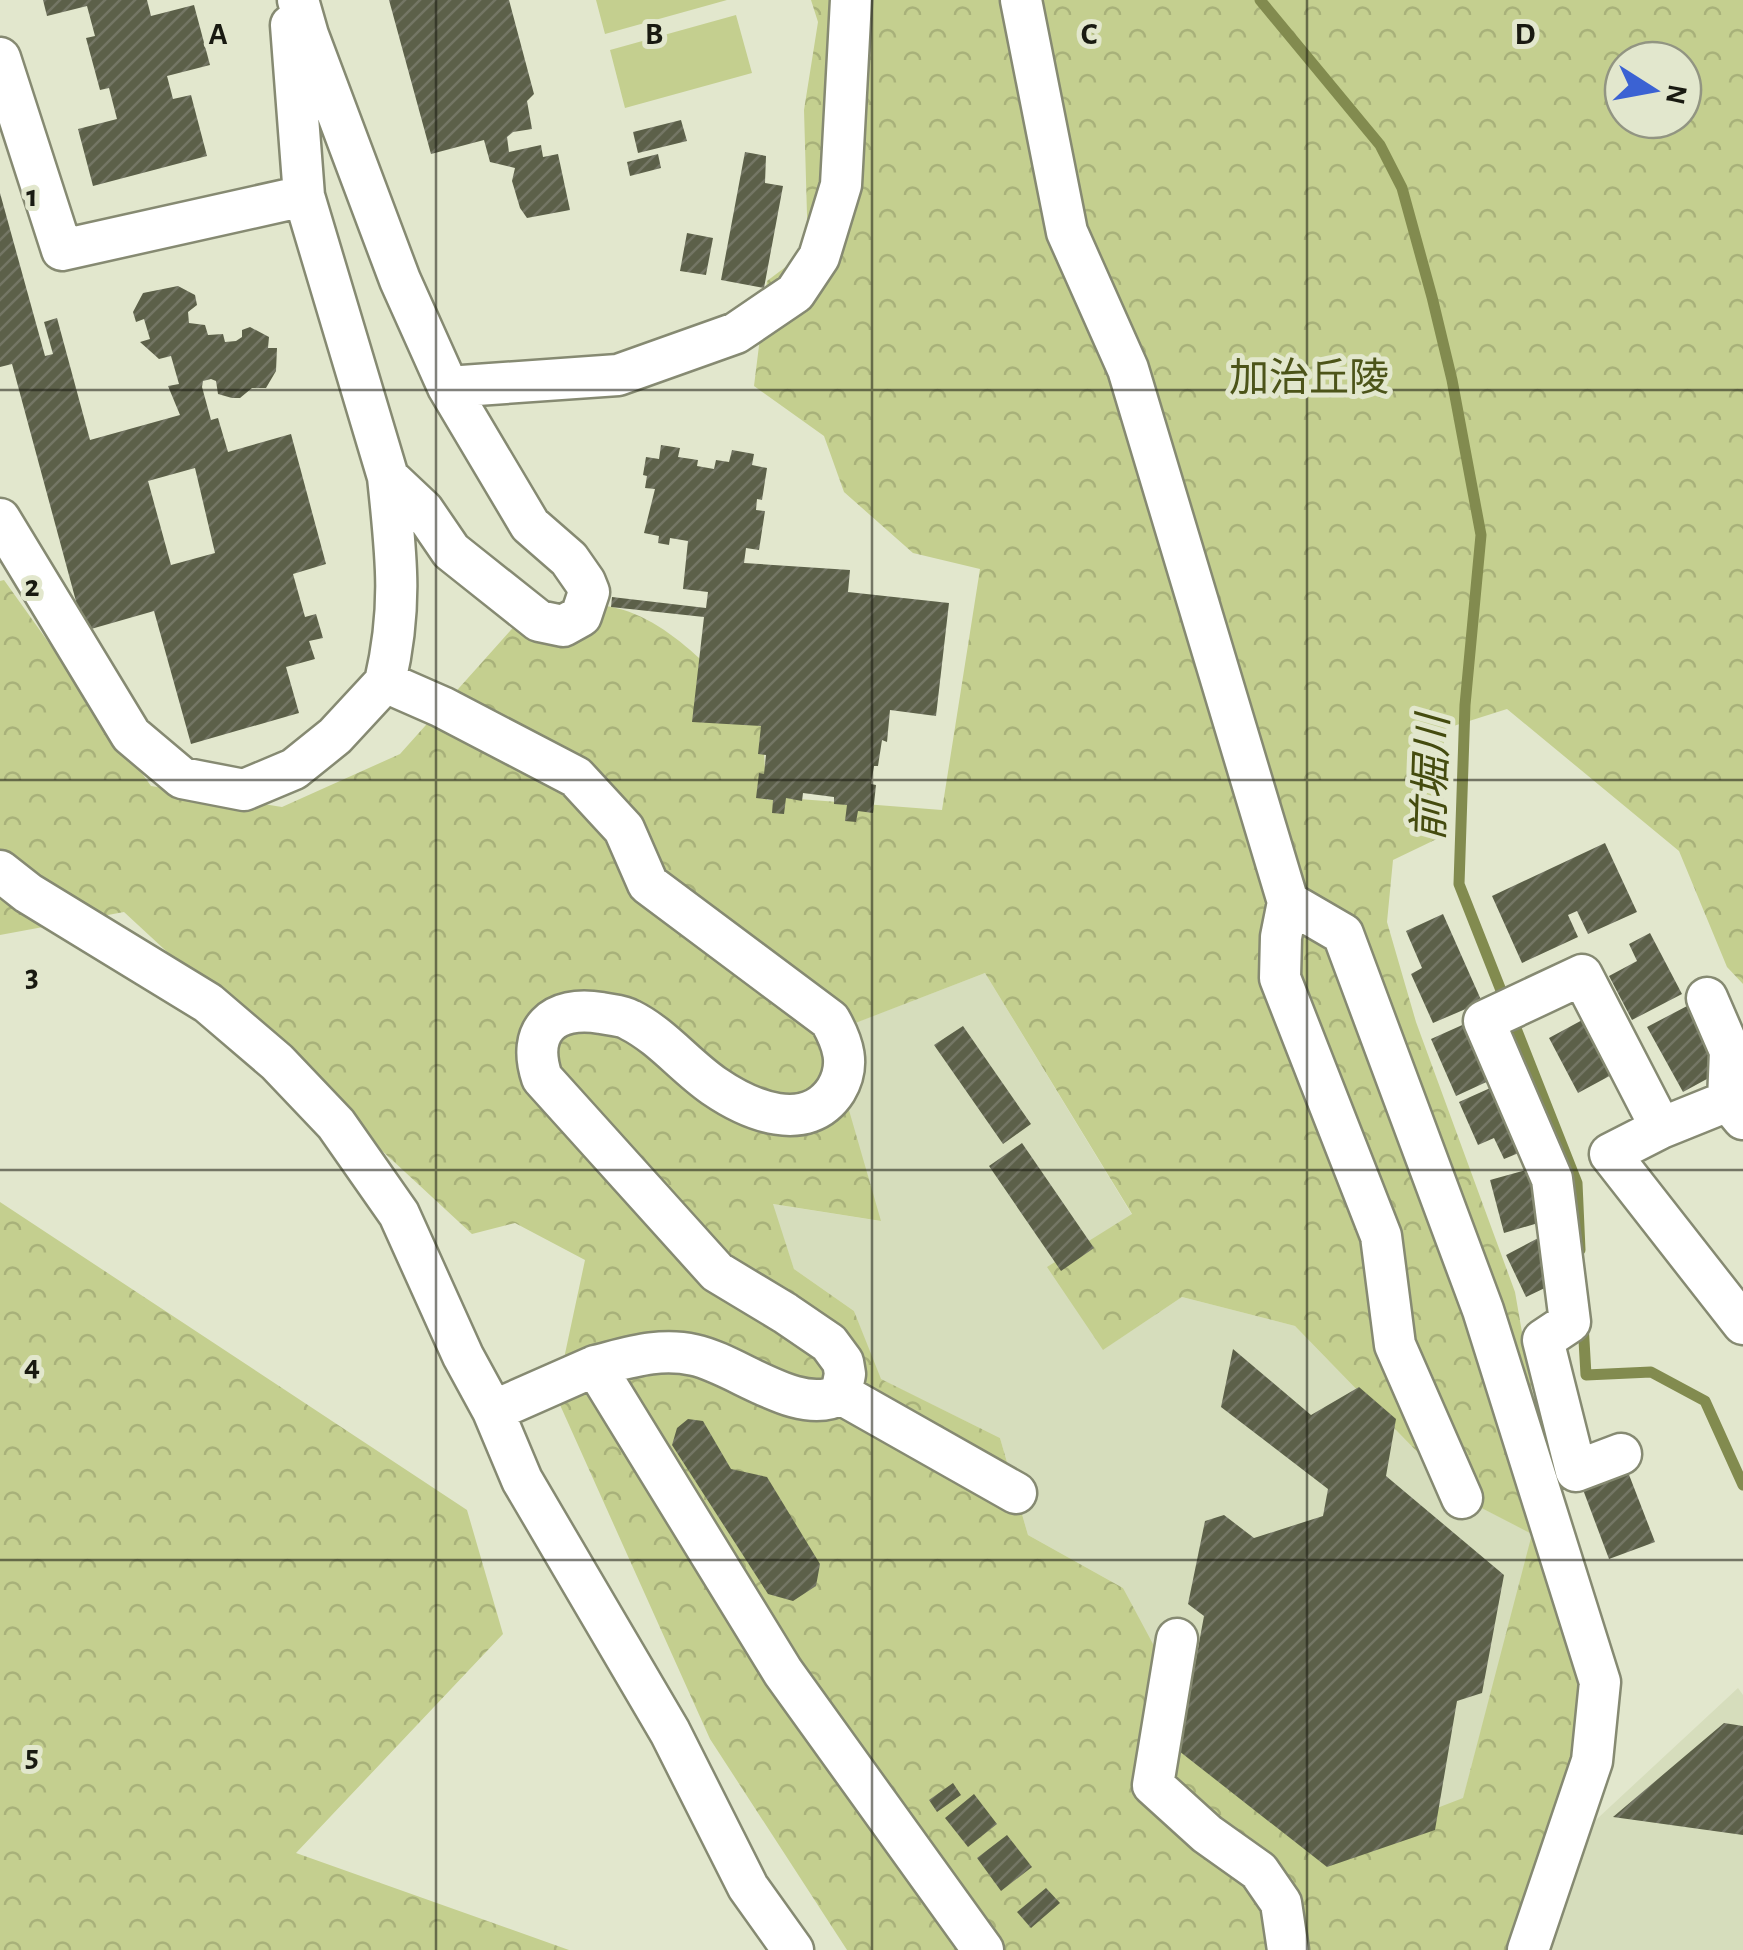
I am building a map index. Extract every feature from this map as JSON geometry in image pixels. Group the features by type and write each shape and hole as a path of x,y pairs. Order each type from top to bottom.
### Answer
{"street":[{"path":"0,519 132,735 182,778 244,790 294,768 334,736 385,682 395,639 399,586 388,478 304,196 289,0"},
{"path":"298,0 400,280 448,387 530,524 569,559 585,582 589,592 581,616 564,626 539,621 452,550 423,510 388,478"},
{"path":"448,387 618,375 736,333 795,292 818,258 841,185 851,0"},
{"path":"1021,0 1067,232 1128,369 1288,902 1281,937 1280,978 1381,1236 1395,1345 1462,1498"},
{"path":"0,58 62,250 304,196"},
{"path":"385,682 442,706 576,777 624,829 648,884 830,1020 844,1044 844,1075 833,1094 816,1110 794,1117 770,1114 715,1087 628,1018 591,1012 569,1012 552,1018 540,1034 536,1059 542,1078 716,1272 829,1343 843,1362 841,1394"},
{"path":"0,871 28,893 208,1003 276,1062 336,1124 399,1214 463,1356 493,1410 522,1480 670,1732 748,1887 793,1950"},
{"path":"1288,902 1344,934 1483,1310 1600,1682 1592,1761 1528,1950"},
{"path":"1660,1128 1582,975 1496,1015 1579,1167 1743,1324"},
{"path":"1579,1167 1660,1128 1736,1110 1730,1051 1707,998"},
{"path":"1579,1167 1570,1322 1543,1340 1576,1471 1621,1454"},
{"path":"493,1410 594,1366 650,1352 671,1351 698,1355 798,1398 816,1402 841,1394"},
{"path":"594,1366 783,1672 983,1950"},
{"path":"841,1394 1016,1493"},
{"path":"1178,1639 1152,1786 1206,1834 1259,1872 1281,1903 1288,1950"}],"shaded area":[{"path":"985,973 1132,1215 1104,1349 1182,1297 1295,1326 1462,1498 1533,1534 1463,1799 1354,1840 1201,1749 1123,1588 1028,1535 1000,1438 880,1379 854,1311 794,1269 772,1204 880,1221 826,1034"},
{"path":"1738,1688 1743,1695 1743,1950 1544,1950 1584,1831"}],"green space":[{"path":"596,0 727,0 605,34"},
{"name":"加治丘陵","path":"811,0 1743,0 1743,984 1727,967 1679,851 1507,709 1444,729 1443,836 1393,860 1387,922 1416,1022 1515,1292 1564,1574 1600,1682 1528,1950 847,1950 710,1739 556,1396 585,1260 515,1223 472,1234 124,912 0,935 0,581 4,580 151,786 282,807 400,754 526,613 587,605 613,607 662,628 705,663 762,721 767,800 786,798 942,810 980,569 913,553 844,492 824,436 754,386 767,281 808,250 804,110 818,22","holes":["985,973 1132,1214 1047,1267 1103,1350 1182,1297 1295,1326 1462,1498 1532,1534 1463,1798 1354,1840 1201,1749 1176,1687 1123,1588 1028,1535 1000,1438 881,1379 854,1311 794,1269 773,1204 881,1221 827,1034"]},
{"path":"736,15 752,73 625,108 610,50"},
{"path":"0,1202 467,1510 503,1634 296,1853 569,1950 0,1950"}],"building":[{"path":"43,0 147,0 151,16 194,5 210,65 167,76 173,99 191,95 207,156 93,186 78,129 117,119 109,88 100,90 86,38 95,36 87,6 47,16"},
{"path":"389,0 509,0 534,94 527,101 532,129 507,137 509,152 541,145 543,157 558,154 570,210 527,218 512,181 515,168 490,162 484,140 431,154"},
{"path":"681,120 687,141 638,153 633,132"},
{"path":"745,152 766,156 765,183 783,186 764,288 721,280"},
{"path":"658,154 661,168 630,176 627,162"},
{"path":"0,193 45,356 53,354 44,322 57,318 90,440 180,415 168,386 179,384 171,356 159,359 140,342 150,339 144,319 136,322 133,312 143,293 178,286 195,295 197,305 188,312 189,323 205,325 208,335 223,334 225,342 236,341 242,337 242,330 250,327 269,337 268,348 277,348 276,371 266,388 252,388 240,398 232,398 218,394 216,381 211,379 203,381 202,387 211,420 218,418 228,452 291,434 326,564 293,574 305,617 316,614 323,638 309,641 315,659 286,667 299,713 191,744 154,611 84,631 12,364 0,367","holes":["195,468 215,553 171,565 148,481"]},
{"path":"687,233 713,238 706,275 680,271"},
{"path":"661,445 680,448 678,457 698,460 697,466 714,469 716,460 729,462 732,450 754,454 752,465 767,468 762,500 757,499 756,510 765,511 759,550 746,548 744,563 850,570 848,592 949,603 936,716 890,710 887,742 882,740 871,784 876,785 873,813 858,811 856,822 845,821 847,805 834,804 834,797 803,793 802,801 786,798 784,814 772,813 773,800 756,798 766,755 758,754 761,726 692,722 704,617 611,607 612,597 706,608 708,592 683,589 688,541 670,538 669,545 658,543 659,536 644,533 655,489 645,488 646,457 659,459"},
{"path":"1605,843 1637,912 1588,934 1577,911 1568,915 1578,937 1522,963 1492,896"},
{"path":"1443,914 1482,1002 1433,1023 1411,974 1422,968 1406,931"},
{"path":"1650,933 1682,994 1632,1020 1609,976 1637,961 1629,944"},
{"path":"1689,1005 1719,1060 1716,1074 1683,1092 1647,1027"},
{"path":"1586,1018 1615,1073 1578,1093 1549,1038"},
{"path":"1469,1022 1493,1079 1456,1096 1431,1039"},
{"path":"963,1026 1031,1124 1003,1144 934,1045"},
{"path":"1497,1085 1526,1150 1504,1159 1494,1138 1478,1145 1459,1102"},
{"path":"1022,1143 1094,1248 1061,1271 989,1166"},
{"path":"1530,1169 1545,1221 1504,1233 1490,1180"},
{"path":"1544,1235 1550,1267 1543,1274 1549,1286 1526,1297 1506,1255"},
{"path":"1233,1349 1311,1415 1359,1387 1396,1419 1386,1476 1504,1575 1482,1693 1457,1701 1435,1830 1327,1867 1179,1751 1204,1616 1188,1604 1205,1521 1224,1515 1254,1538 1323,1516 1328,1489 1221,1407"},
{"path":"688,1419 703,1421 731,1469 767,1477 820,1564 816,1586 793,1601 768,1594 672,1445 677,1428"},
{"path":"1621,1454 1655,1542 1609,1559 1576,1471"},
{"path":"1724,1723 1743,1726 1743,1835 1613,1817"},
{"path":"953,1783 961,1795 937,1812 929,1800"},
{"path":"974,1794 997,1824 968,1847 945,1818"},
{"path":"1007,1835 1032,1867 1001,1891 977,1858"},
{"path":"1046,1888 1060,1903 1031,1928 1017,1912"}],"waterway":[{"name":"前堀川","path":"1260,0 1380,145 1402,188 1432,297 1481,535 1465,705 1459,884 1577,1183 1580,1250"},
{"name":"前堀川","path":"1583,1323 1586,1375 1651,1372 1705,1401 1743,1485"}]}
